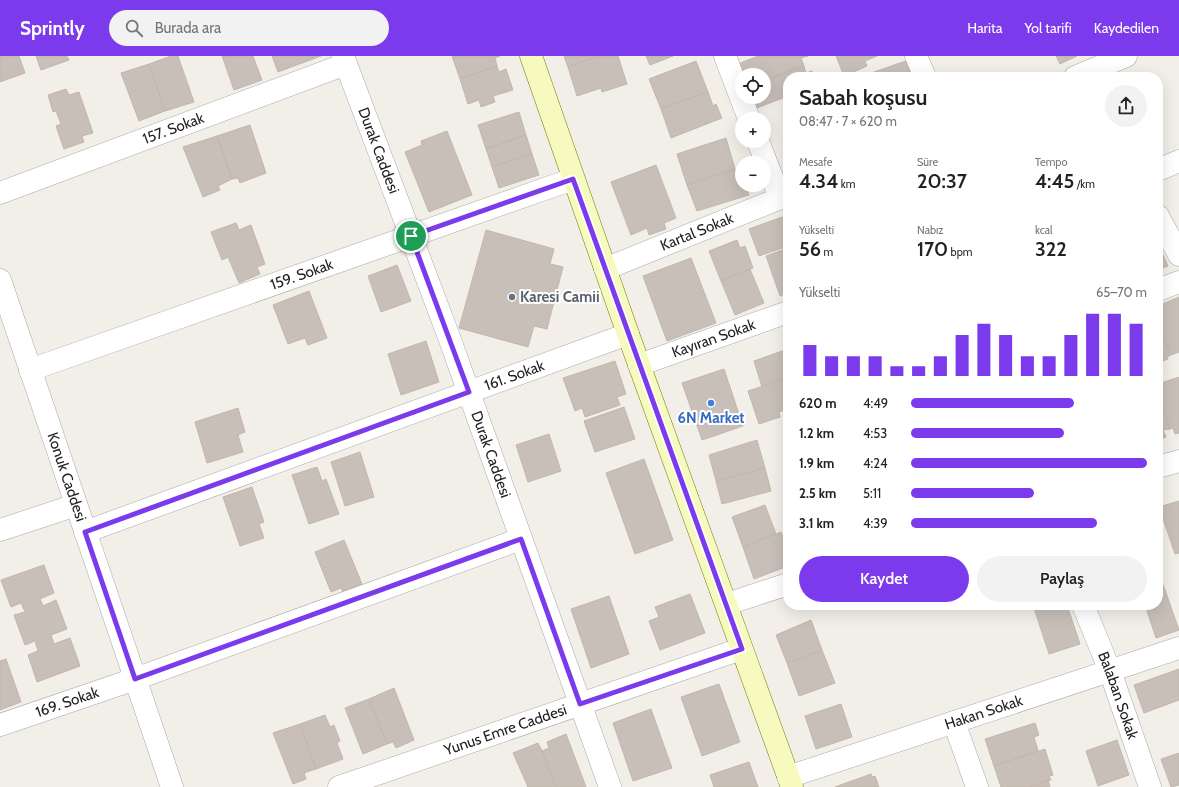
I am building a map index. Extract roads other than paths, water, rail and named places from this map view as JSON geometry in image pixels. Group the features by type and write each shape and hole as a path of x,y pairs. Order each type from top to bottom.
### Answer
{"main road":[{"path":"531,56 639,365 790,782"}],"street":[{"path":"725,56 747,112"},
{"path":"916,56 923,72"},
{"path":"1087,72 1126,56"},
{"name":"157. Sokak","path":"0,193 344,60"},
{"name":"Durak Caddesi","path":"344,60 469,392 610,787"},
{"path":"761,148 783,194"},
{"path":"1163,168 1179,161"},
{"name":"159. Sokak","path":"30,370 573,179"},
{"name":"Kartal Sokak","path":"605,269 783,196"},
{"path":"1163,225 1179,255"},
{"name":"Konuk Caddesi","path":"0,280 172,787"},
{"path":"1163,288 1179,282"},
{"name":"Kayıran Sokak","path":"639,365 783,314"},
{"name":"161. Sokak","path":"85,532 628,334"},
{"path":"1163,466 1179,461"},
{"path":"0,530 76,505"},
{"name":"169. Sokak","path":"0,725 135,679 521,539"},
{"path":"726,604 783,586"},
{"name":"Balaban Sokak","path":"1085,610 1110,671 1150,787"},
{"name":"Hakan Sokak","path":"790,782 954,722 1179,648"},
{"name":"Yunus Emre Caddesi","path":"338,787 742,649"},
{"path":"954,722 977,787"}],"place":[{"name":"Karesi Camii","path":"512,297"},
{"name":"6N Market","path":"711,403"}]}
